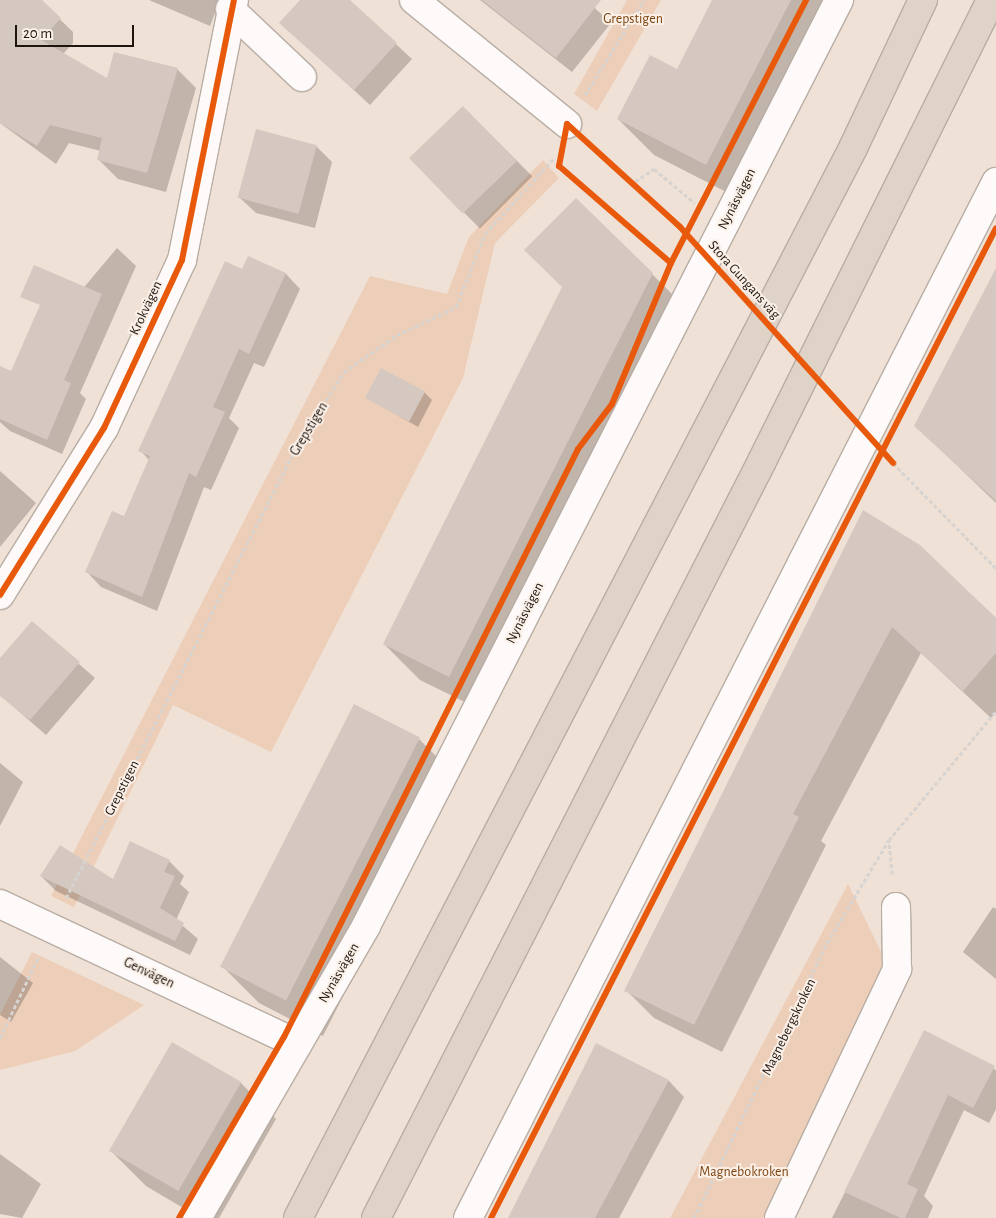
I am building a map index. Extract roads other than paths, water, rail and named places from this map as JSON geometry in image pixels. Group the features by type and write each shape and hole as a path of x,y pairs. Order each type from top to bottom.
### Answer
{"highway":[{"path":"298,1218 849,157 923,0"},
{"path":"376,1218 740,504 990,0"}],"street":[{"path":"414,0 567,124"},
{"name":"Nynäsvägen","path":"197,1218 366,926 838,0"},
{"path":"232,4 302,77"},
{"name":"Krokvägen","path":"0,595 104,428 182,260 232,4"},
{"path":"468,1218 996,182"},
{"name":"Genvägen","path":"0,904 298,1044"},
{"path":"779,1218 897,969 896,907"}],"park label":[{"name":"Grepstigen","path":"633,19"},
{"name":"Magnebokroken","path":"744,1172"}]}
